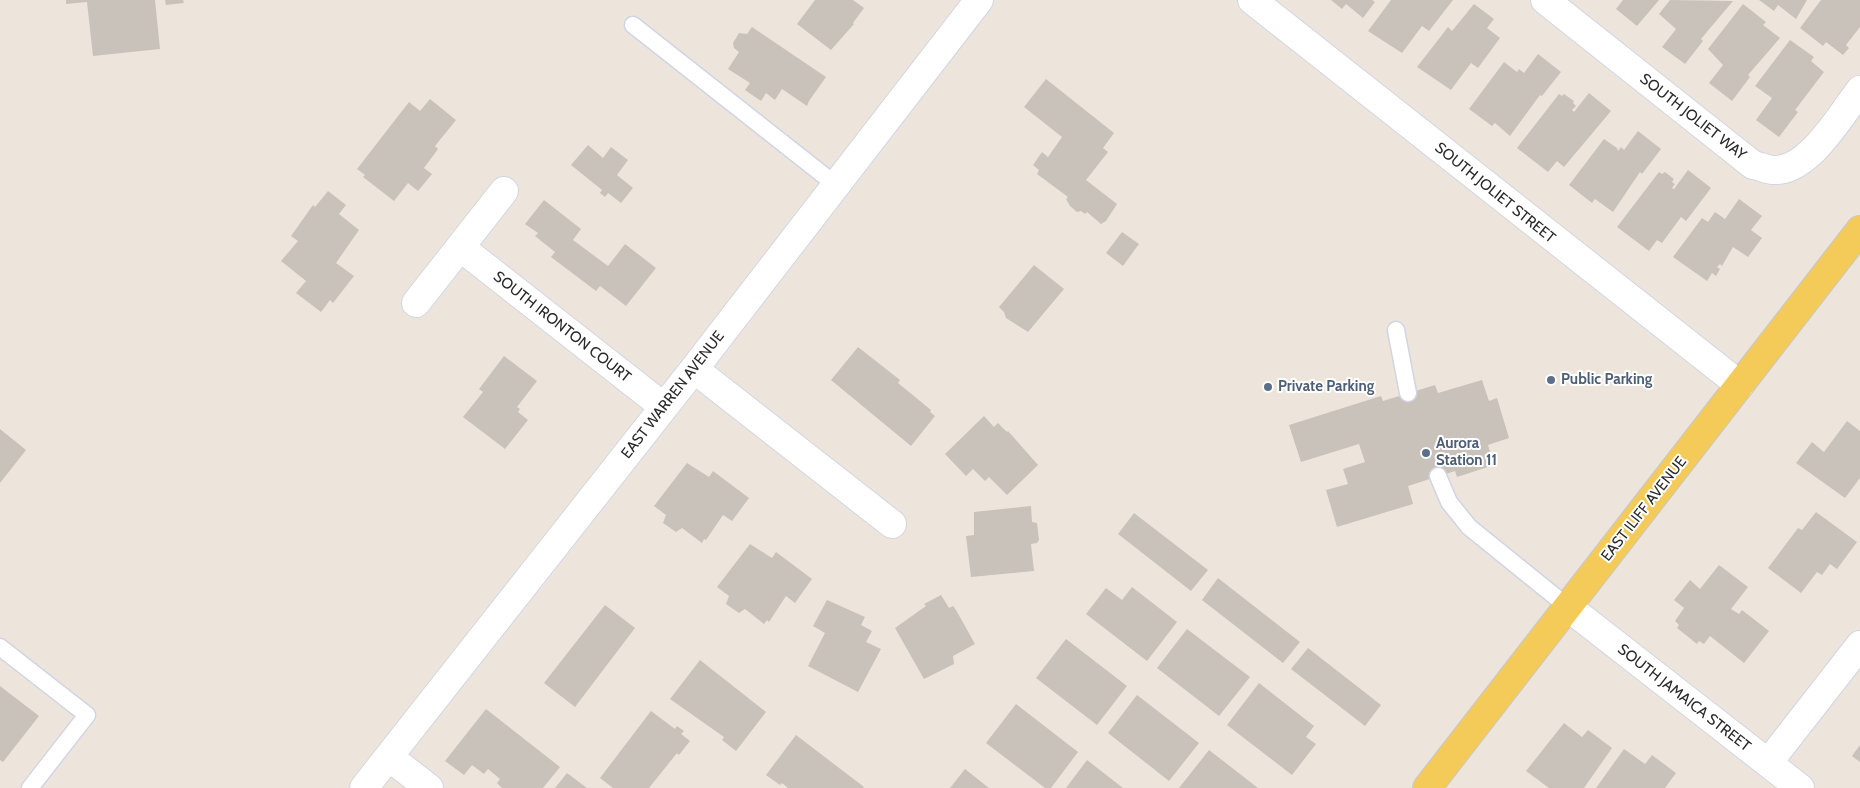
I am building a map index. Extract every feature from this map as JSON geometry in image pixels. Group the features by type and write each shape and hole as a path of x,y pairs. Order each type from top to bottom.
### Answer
{"main road":[{"name":"EAST ILIFF AVENUE","path":"1427,788 1860,230"}],"street":[{"name":"EAST WARREN AVENUE","path":"364,788 694,369 979,0"},
{"name":"SOUTH JOLIET STREET","path":"1252,0 1740,385"},
{"name":"SOUTH JOLIET WAY","path":"1544,0 1753,164 1772,170 1792,167 1807,158 1860,90"},
{"path":"416,303 504,191"},
{"name":"SOUTH IRONTON COURT","path":"460,247 664,407"},
{"path":"694,369 892,524"},
{"name":"SOUTH JAMAICA STREET","path":"1568,607 1800,788"},
{"path":"1768,763 1860,645"},
{"path":"389,757 429,788"}],"lane":[{"path":"633,25 836,185"},
{"path":"1396,330 1408,393"},
{"path":"1438,476 1449,502 1469,527 1568,607"},
{"path":"0,647 87,715 30,788"}],"building":[{"path":"66,0 155,0 160,49 93,56 87,2 66,4"},
{"path":"165,0 183,0 184,3 166,5"},
{"path":"815,0 853,0 864,8 854,24 831,50 797,24"},
{"path":"1331,0 1372,0 1375,2 1363,18 1346,4 1342,9"},
{"path":"1391,0 1453,0 1429,31 1422,26 1402,53 1368,31"},
{"path":"1623,0 1659,0 1637,26 1616,9"},
{"path":"1670,0 1733,1 1701,39 1703,41 1685,64 1662,47 1676,29 1659,14"},
{"path":"1759,0 1807,0 1796,19 1778,5 1774,11"},
{"path":"1821,0 1860,0 1860,27 1846,45 1849,48 1843,55 1826,42 1823,46 1800,28"},
{"path":"1474,4 1494,19 1487,28 1500,38 1478,68 1471,63 1451,90 1417,67 1448,27 1452,31"},
{"path":"1743,4 1766,22 1763,25 1780,38 1748,75 1750,77 1732,101 1709,83 1723,65 1708,49"},
{"path":"752,27 826,77 807,106 782,89 775,100 766,93 761,101 745,90 750,83 728,69 739,52 734,48 733,43 739,33 747,34"},
{"path":"1790,40 1814,57 1811,61 1824,72 1795,110 1798,112 1779,137 1756,120 1772,98 1755,86"},
{"path":"1538,54 1561,72 1542,96 1540,95 1510,136 1495,123 1492,126 1469,109 1504,62 1517,72 1519,69 1524,73"},
{"path":"1046,79 1114,133 1103,148 1108,152 1086,180 1117,204 1106,221 1101,224 1087,212 1085,214 1081,211 1077,212 1070,206 1066,199 1068,197 1037,174 1039,170 1033,165 1042,152 1048,157 1062,137 1024,107"},
{"path":"1589,93 1611,111 1564,167 1557,161 1548,172 1517,148 1559,94 1562,96 1564,94 1574,101 1573,103 1576,106 1572,110 1574,112"},
{"path":"430,99 456,120 435,146 438,149 424,168 432,174 418,191 408,183 394,201 363,177 365,175 357,169 409,102 420,111"},
{"path":"1638,131 1661,149 1642,174 1640,172 1613,212 1595,199 1592,203 1569,185 1604,139 1617,148 1618,151 1621,147 1624,150"},
{"path":"588,145 603,158 611,147 628,160 617,175 633,188 621,203 608,193 605,197 600,193 602,190 571,165"},
{"path":"1688,170 1711,188 1686,221 1681,217 1662,243 1657,240 1649,251 1617,227 1659,172 1662,174 1665,172 1674,179 1672,182 1675,184 1672,188 1674,189"},
{"path":"328,191 346,205 339,214 359,230 336,263 354,276 333,303 330,300 321,312 296,293 306,281 281,261 298,241 291,236 313,205 315,207"},
{"path":"1739,199 1762,216 1751,230 1762,238 1748,257 1733,247 1722,266 1720,264 1717,267 1720,269 1716,276 1712,273 1707,281 1673,257 1702,218 1708,222 1715,212 1725,219"},
{"path":"544,200 581,229 573,240 608,266 625,244 656,268 626,306 600,286 596,291 551,257 555,252 535,236 538,233 525,224"},
{"path":"1122,232 1139,244 1123,266 1106,253"},
{"path":"1034,265 1064,289 1028,332 1006,318 1004,312 999,307"},
{"path":"858,347 900,380 898,383 931,410 930,412 935,416 911,446 831,380"},
{"path":"504,356 537,381 517,407 520,409 518,412 528,420 505,449 463,417 483,392 479,389"},
{"name":"Aurora Station 11","path":"1482,380 1489,401 1497,398 1509,438 1488,445 1494,465 1457,477 1455,471 1408,486 1413,504 1337,527 1326,490 1348,484 1343,469 1365,462 1359,444 1301,462 1289,425 1381,396 1383,401 1435,385 1438,393"},
{"path":"984,416 994,427 998,423 1008,431 1038,465 1007,495 989,477 985,481 973,469 966,476 945,454"},
{"path":"1847,421 1860,431 1860,478 1845,498 1796,463 1812,442 1824,452"},
{"path":"0,429 26,450 0,483"},
{"path":"687,463 709,477 713,471 749,498 732,521 723,515 702,543 682,528 676,532 663,523 666,515 654,506"},
{"path":"1031,506 1032,522 1037,523 1039,540 1037,543 1031,544 1034,571 971,577 966,536 974,535 974,512"},
{"path":"1816,512 1857,542 1837,569 1830,564 1822,575 1817,572 1801,593 1768,568 1798,528 1802,530"},
{"path":"1134,513 1208,570 1191,591 1118,534"},
{"path":"750,544 772,558 776,552 812,579 795,603 786,596 769,622 767,620 764,624 745,609 739,613 726,604 729,596 717,587"},
{"path":"1719,565 1748,587 1731,609 1739,614 1742,610 1769,631 1744,663 1710,636 1704,644 1699,641 1697,644 1677,628 1679,625 1675,621 1684,608 1674,600 1690,580 1700,589"},
{"path":"1218,578 1300,642 1283,663 1202,600"},
{"path":"1132,587 1177,622 1147,661 1086,614 1106,588 1122,600"},
{"path":"941,595 949,608 953,606 956,610 975,644 953,656 954,664 924,679 895,628 926,606 924,604"},
{"path":"827,600 865,617 861,625 872,631 866,642 881,649 858,692 808,666 825,633 813,626"},
{"path":"605,605 635,628 575,707 544,683"},
{"path":"1187,629 1250,677 1219,716 1157,668"},
{"path":"1066,639 1127,686 1097,725 1036,678"},
{"path":"1308,648 1381,705 1365,726 1291,669"},
{"path":"700,660 766,712 736,751 722,740 724,737 670,699"},
{"path":"1259,683 1314,726 1306,737 1316,744 1292,775 1227,725"},
{"path":"0,686 39,716 3,762 0,760"},
{"path":"1137,695 1199,743 1169,781 1108,733"},
{"path":"1016,704 1078,752 1051,788 1045,788 986,743"},
{"path":"486,709 560,767 543,788 502,788 497,783 500,779 488,769 484,774 472,765 464,775 445,761"},
{"path":"651,711 675,729 677,726 684,731 681,734 690,741 679,755 677,753 649,788 613,788 600,778"},
{"path":"1564,723 1582,737 1588,730 1612,748 1584,788 1549,788 1526,771"},
{"path":"796,735 864,787 788,788 766,775"},
{"path":"1860,745 1860,762 1852,756"},
{"path":"1624,749 1645,764 1652,755 1676,773 1665,788 1596,788"},
{"path":"1209,750 1258,788 1179,788"},
{"path":"1087,760 1123,788 1066,788"},
{"path":"965,769 989,788 950,788"},
{"path":"567,773 587,788 555,788"}],"place":[{"name":"Public Parking","path":"1551,380"},
{"name":"Private Parking","path":"1268,387"},
{"name":"Aurora Station 11","path":"1426,453"}]}
